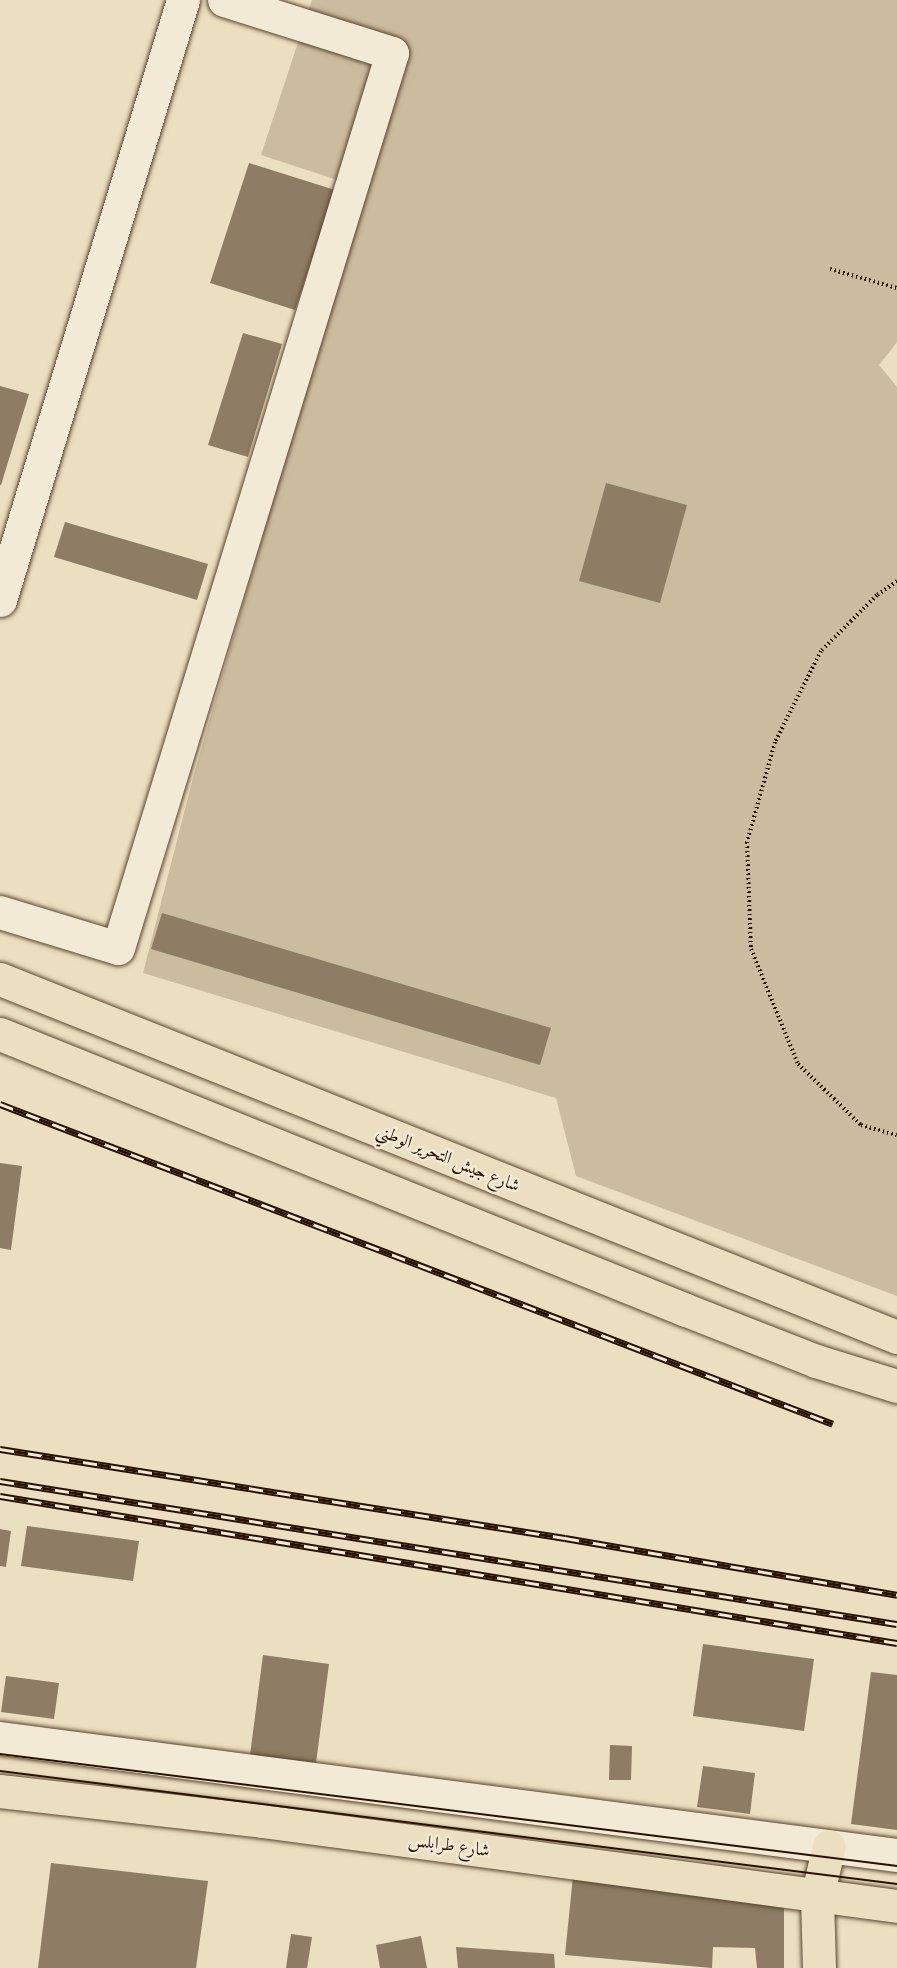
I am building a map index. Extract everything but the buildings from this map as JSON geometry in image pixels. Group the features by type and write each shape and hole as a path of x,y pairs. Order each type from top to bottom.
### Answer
{"main road":[{"name":"شارع جيش التحرير الوطني","path":"0,979 897,1337"},
{"path":"0,1034 686,1310 816,1361 897,1386"},
{"name":"شارع طرابلس","path":"0,1791 262,1821 897,1906"},
{"path":"819,1968 817,1896 829,1846"}],"street":[{"path":"0,600 183,0"},
{"path":"0,912 118,948 392,53 224,0"},
{"path":"0,1738 897,1855"}],"path":[{"path":"830,269 897,288"},
{"path":"897,581 877,595 821,651 775,742 747,842 751,949 798,1064 861,1125 897,1135"}],"shaded area":[{"path":"312,0 897,0 897,342 879,365 897,387 897,1296 576,1176 556,1098 143,973 193,778 362,188 261,155"}],"tram line":[{"path":"0,1754 897,1866"},
{"path":"0,1771 897,1884"}],"railway":[{"path":"0,1104 833,1424"},
{"path":"0,1449 565,1538 897,1595"},
{"path":"0,1481 897,1624"},
{"path":"0,1496 897,1643"}]}
